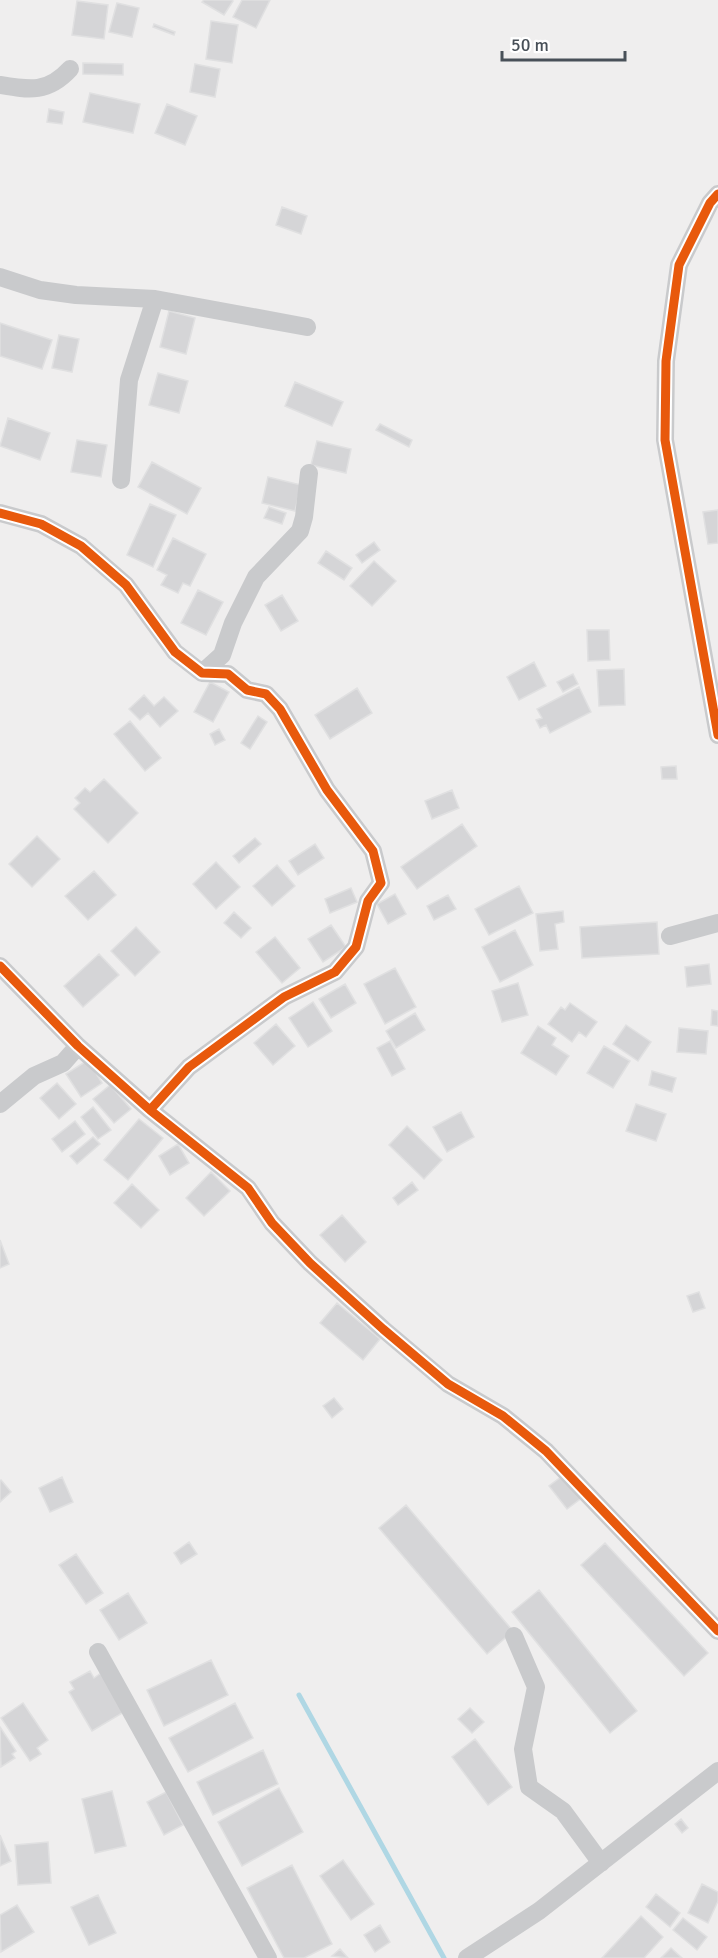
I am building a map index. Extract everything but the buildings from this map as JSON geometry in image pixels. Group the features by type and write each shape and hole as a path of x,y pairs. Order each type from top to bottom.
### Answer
{"street":[{"path":"0,85 32,90 57,83 70,69"},
{"path":"718,194 710,203 679,265 666,361 665,440 716,707 718,735"},
{"path":"0,277 40,290 76,295 155,299 307,327"},
{"path":"121,480 129,380 155,299"},
{"path":"202,673 222,655 233,623 256,577 300,531 304,518 309,473"},
{"path":"0,513 41,524 81,546 126,585 175,652 202,673 228,674 247,690 266,694 280,709 327,790 373,851 381,883 368,901 356,947 335,972 285,997 189,1067 150,1110"},
{"path":"670,936 718,923"},
{"path":"0,966 78,1046 150,1110 248,1188 272,1223 310,1263 383,1329 448,1384 503,1416 546,1451 718,1631"},
{"path":"0,1104 34,1076 63,1063 78,1046"},
{"path":"514,1636 536,1687 523,1749 529,1787 563,1811 601,1863"},
{"path":"98,1652 268,1958"},
{"path":"467,1958 539,1911 718,1771"}],"waterway":[{"path":"299,1695 444,1958"}],"cycle path":[{"path":"718,194 710,203 679,265 666,361 665,440 718,735"},
{"path":"0,513 41,524 81,546 126,585 175,652 202,673 228,674 247,690 266,694 280,709 327,790 373,851 381,883 368,901 356,947 335,972 284,997 189,1067 150,1110"},
{"path":"0,966 78,1046 150,1110 248,1188 272,1223 310,1263 383,1329 448,1384 503,1416 546,1451 718,1631"}]}
